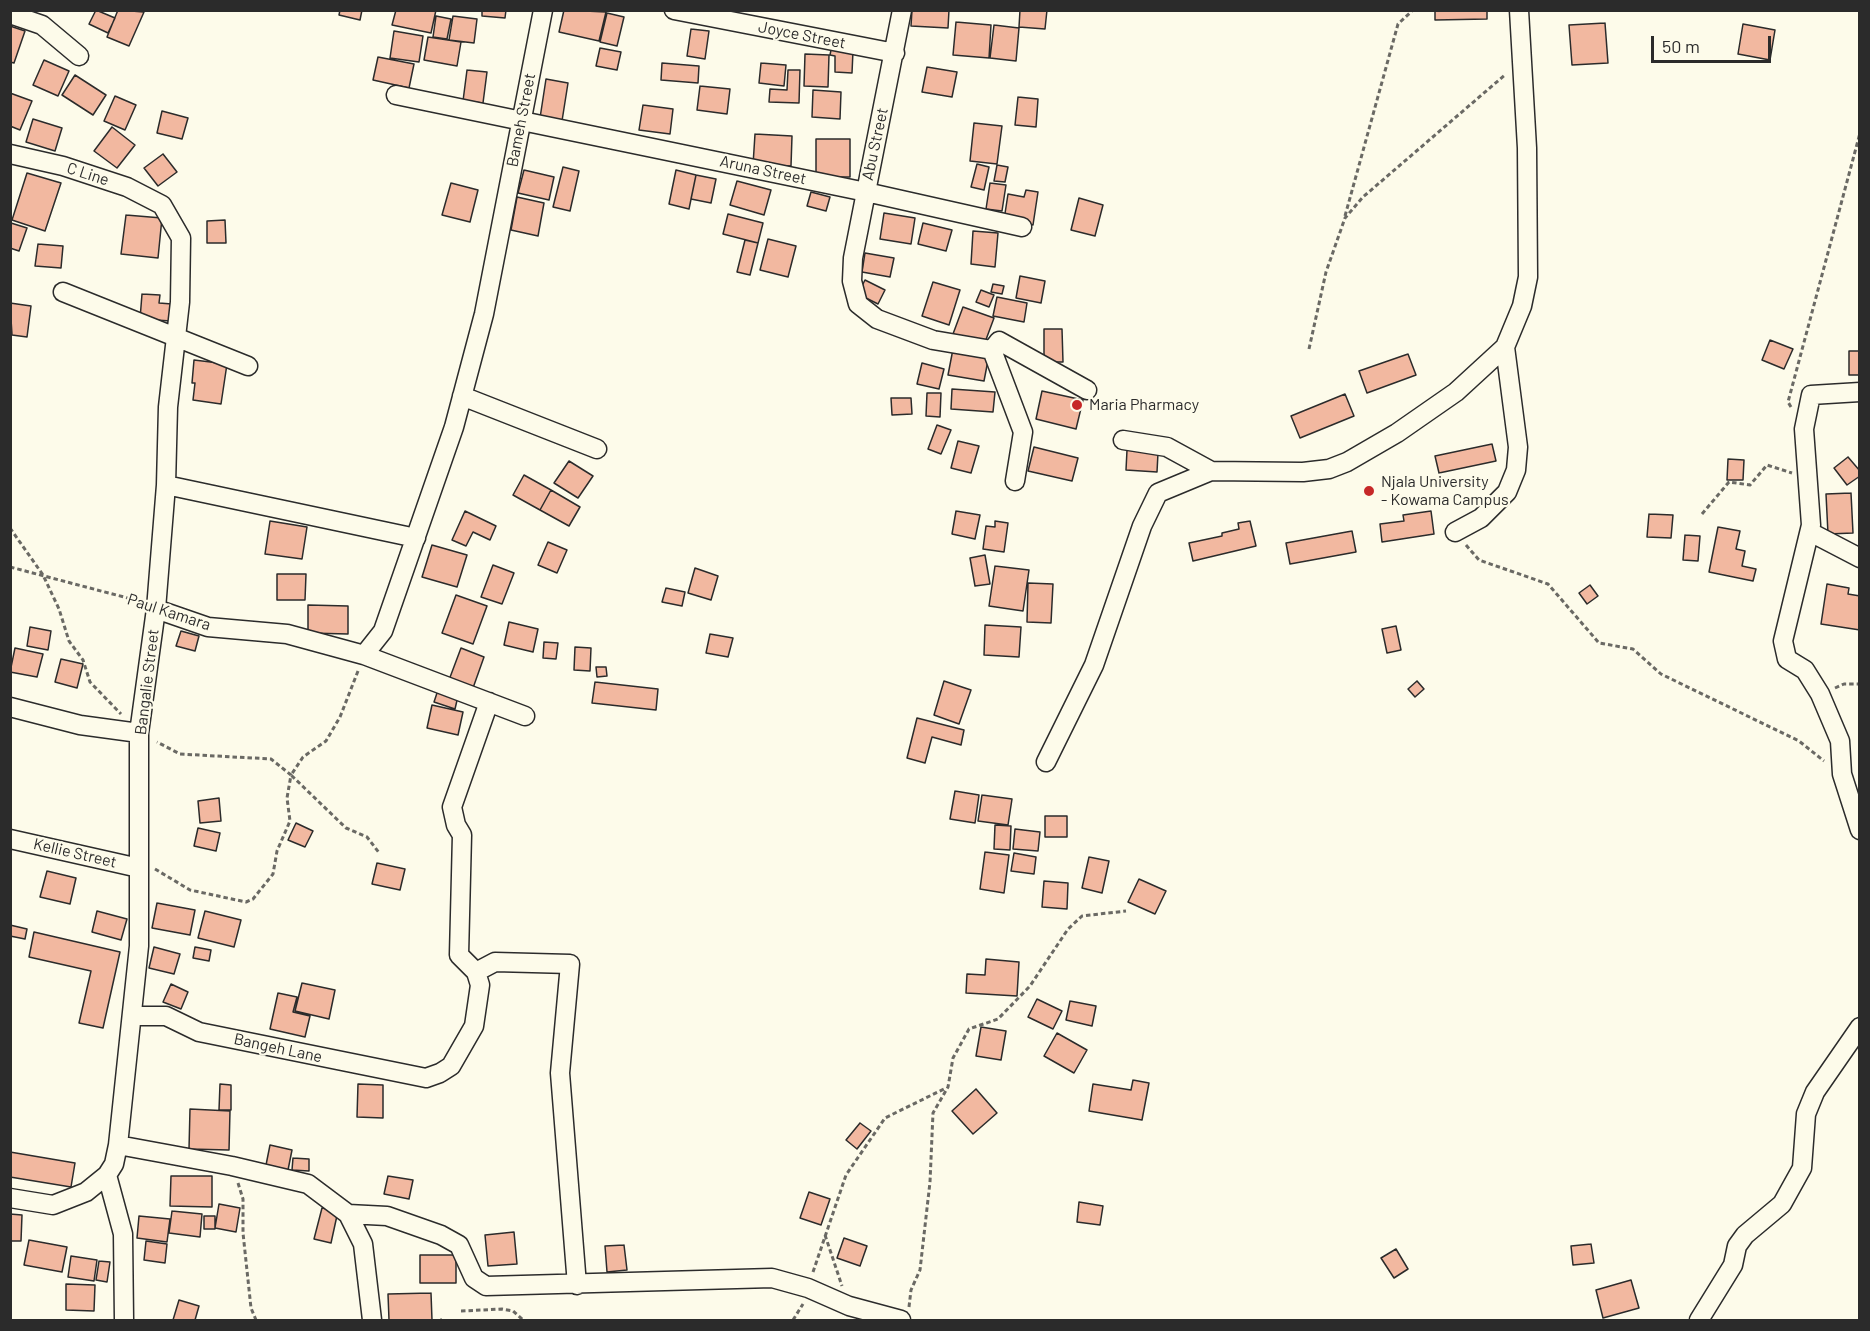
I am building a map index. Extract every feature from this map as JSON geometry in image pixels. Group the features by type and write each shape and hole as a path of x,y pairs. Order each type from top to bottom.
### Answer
{"street":[{"name":"Bameh Street","path":"364,655 383,631 462,396 484,314 498,230 543,10"},
{"name":"Joyce Street","path":"674,10 895,53"},
{"name":"Abu Street","path":"902,10 866,192 1022,226"},
{"path":"1046,762 1094,665 1142,526 1158,493 1211,471 1303,472 1329,469 1347,462 1396,434 1456,392 1505,348 1522,306 1528,277 1530,238 1519,10"},
{"path":"10,14 42,25 79,56"},
{"name":"Aruna Street","path":"396,95 866,192"},
{"name":"C Line","path":"10,154 63,166 127,187 162,205"},
{"path":"866,192 853,258 852,281 858,304 877,319 933,340 996,345 1087,390"},
{"name":"Bangalie Street","path":"110,1170 118,1145 139,946 139,734 156,609 166,485 168,407 176,336 181,238 162,205"},
{"path":"63,292 248,366"},
{"path":"996,345 1023,432 1015,481"},
{"path":"1455,532 1481,518 1507,492 1516,470 1518,447 1505,348"},
{"path":"1860,392 1811,395 1804,429 1810,532 1783,641 1787,659 1805,670 1821,694 1840,741 1842,774 1860,830"},
{"path":"462,396 597,448"},
{"path":"1123,440 1167,447 1211,471"},
{"path":"166,485 416,538"},
{"path":"1810,532 1860,558"},
{"name":"Paul Kamara","path":"156,609 208,627 288,634 364,655 525,716"},
{"path":"489,702 452,807 456,825 462,835 459,955 476,972 495,962 570,964 560,1074 577,1285"},
{"path":"10,707 80,725 139,734"},
{"name":"Kellie Street","path":"10,839 140,860"},
{"name":"Bangeh Lane","path":"132,1016 166,1016 200,1032 426,1078 440,1074 451,1066 474,1026 480,986 476,972"},
{"path":"1699,1320 1733,1265 1737,1246 1745,1235 1782,1204 1802,1168 1806,1114 1815,1092 1860,1027"},
{"path":"118,1145 232,1166 308,1184 348,1214 363,1244 372,1320"},
{"path":"10,1198 53,1205 86,1192 110,1170"},
{"path":"110,1170 123,1234 124,1320"},
{"path":"348,1214 387,1216 441,1235 459,1245 474,1278 486,1286 772,1278 808,1288 849,1306 905,1317"}],"path":[{"path":"1309,349 1326,272 1345,218 1398,24 1413,10"},
{"path":"1345,218 1363,197 1523,60"},
{"path":"1804,429 1788,402 1860,133"},
{"path":"1702,514 1729,482 1750,485 1767,465 1790,474 1807,460"},
{"path":"10,528 43,575 59,609 69,641 83,660 90,682 139,734 180,754 271,759 346,828 367,837 380,854"},
{"path":"1455,532 1479,560 1548,584 1599,643 1633,649 1661,674 1799,741 1842,774"},
{"name":"Paul Kamara","path":"10,567 140,601 156,609"},
{"path":"140,860 190,890 246,902 253,899 273,874 277,851 290,821 287,798 291,775 303,757 326,741 340,717 364,655"},
{"path":"1821,694 1844,684 1860,684"},
{"path":"905,1317 911,1290 922,1259 930,1182 933,1113 948,1087 953,1058 969,1029 998,1019 1030,986 1068,929 1082,916 1126,911"},
{"path":"793,1320 801,1311 846,1175 885,1118 948,1087"},
{"path":"232,1166 243,1199 243,1233 251,1308 256,1320"},
{"path":"825,1233 849,1306"},
{"path":"462,1311 502,1309 513,1311 523,1320"}],"building":[{"path":"96,10 115,18 108,33 89,24"},
{"path":"118,10 144,12 129,46 107,37"},
{"path":"340,10 362,10 360,20 339,15"},
{"path":"396,10 436,10 431,33 392,25"},
{"path":"482,10 506,10 505,18 482,16"},
{"path":"564,10 606,12 599,41 559,32"},
{"path":"912,10 949,10 948,28 911,26"},
{"path":"1020,10 1047,10 1045,29 1019,27"},
{"path":"1435,10 1487,10 1487,19 1435,20"},
{"path":"607,13 624,17 617,46 600,42"},
{"path":"436,16 451,19 447,39 433,37"},
{"path":"453,16 477,19 474,43 449,40"},
{"path":"956,22 991,25 989,58 953,55"},
{"path":"1605,23 1608,63 1572,65 1569,25"},
{"path":"1743,24 1775,30 1770,60 1738,54"},
{"path":"994,25 1019,28 1016,61 990,58"},
{"path":"10,26 25,31 14,63 10,62"},
{"path":"691,29 709,31 705,59 687,56"},
{"path":"394,31 423,36 419,62 390,58"},
{"path":"428,37 461,42 457,66 424,60"},
{"path":"600,48 621,52 617,70 596,66"},
{"path":"831,50 853,51 852,73 835,72 835,56 830,55"},
{"path":"805,54 829,55 828,87 804,86"},
{"path":"378,57 414,64 409,88 373,80"},
{"path":"44,60 69,71 58,96 33,85"},
{"path":"662,63 699,66 698,83 661,80"},
{"path":"761,63 786,65 784,86 759,83"},
{"path":"927,67 957,72 952,97 922,92"},
{"path":"467,70 487,72 483,103 463,101"},
{"path":"788,70 800,70 799,103 769,102 770,89 787,90"},
{"path":"75,75 106,95 93,115 62,95"},
{"path":"546,79 568,83 562,121 540,118"},
{"path":"700,86 730,89 727,114 697,110"},
{"path":"813,90 841,92 840,119 812,117"},
{"path":"10,93 32,101 20,130 10,126"},
{"path":"115,96 136,105 125,130 104,121"},
{"path":"1018,97 1038,99 1036,127 1015,125"},
{"path":"643,105 673,109 670,134 639,130"},
{"path":"162,111 188,118 182,139 157,133"},
{"path":"33,119 62,128 55,151 26,142"},
{"path":"974,123 1002,126 997,164 970,161"},
{"path":"112,127 135,145 117,168 94,151"},
{"path":"755,134 792,136 791,166 753,165"},
{"path":"816,139 850,139 850,177 816,177"},
{"path":"163,154 177,172 158,186 144,168"},
{"path":"977,164 989,167 984,190 971,187"},
{"path":"997,165 1008,167 1005,182 994,181"},
{"path":"563,167 579,171 570,211 553,207"},
{"path":"524,170 554,177 549,200 518,193"},
{"path":"676,170 696,175 689,209 669,204"},
{"path":"27,173 61,183 45,231 12,220"},
{"path":"696,175 716,179 711,203 691,199"},
{"path":"737,181 771,190 764,215 730,205"},
{"path":"451,183 478,190 470,222 442,215"},
{"path":"990,183 1006,185 1002,211 986,209"},
{"path":"1026,190 1038,192 1033,225 1004,220 1008,194 1024,197"},
{"path":"811,192 830,197 826,211 807,206"},
{"path":"517,197 544,203 538,236 511,230"},
{"path":"1079,198 1103,205 1095,236 1071,230"},
{"path":"884,213 915,218 911,244 880,239"},
{"path":"728,214 763,223 758,243 723,234"},
{"path":"126,215 162,218 158,258 121,254"},
{"path":"225,220 226,243 207,243 207,221"},
{"path":"11,223 27,228 19,251 10,248"},
{"path":"923,223 952,230 946,251 918,244"},
{"path":"973,231 998,233 995,267 971,264"},
{"path":"768,239 796,246 788,277 760,270"},
{"path":"745,240 758,243 750,275 737,272"},
{"path":"38,244 63,246 61,268 35,266"},
{"path":"865,253 894,258 890,277 862,272"},
{"path":"1020,276 1045,281 1041,303 1016,298"},
{"path":"865,280 885,290 878,304 858,294"},
{"path":"933,282 960,290 949,325 922,316"},
{"path":"993,284 1004,286 1002,294 991,292"},
{"path":"981,290 994,295 989,307 976,302"},
{"path":"142,294 160,295 159,303 172,304 171,321 140,319"},
{"path":"997,297 1027,303 1024,322 993,316"},
{"path":"10,303 31,306 27,337 12,335"},
{"path":"963,307 994,318 984,345 953,334"},
{"path":"1044,329 1062,329 1063,362 1044,362"},
{"path":"1770,340 1793,349 1784,369 1762,360"},
{"path":"953,349 989,355 984,381 948,375"},
{"path":"1849,351 1860,351 1860,375 1849,375"},
{"path":"1408,354 1416,375 1367,393 1359,371"},
{"path":"194,360 227,364 221,404 193,400"},
{"path":"922,363 944,369 939,389 917,384"},
{"path":"952,389 995,392 993,412 951,409"},
{"path":"1042,391 1083,400 1076,429 1036,419"},
{"path":"927,393 941,393 940,417 926,416"},
{"path":"1345,394 1354,416 1300,438 1291,416"},
{"path":"891,398 911,398 912,414 892,415"},
{"path":"937,425 951,430 941,454 928,449"},
{"path":"958,441 979,446 971,473 951,468"},
{"path":"1492,444 1496,461 1439,473 1435,456"},
{"path":"1034,447 1078,458 1072,481 1028,471"},
{"path":"1127,450 1158,453 1157,472 1126,470"},
{"path":"1848,457 1860,471 1860,476 1847,485 1834,468"},
{"path":"1728,459 1744,460 1743,480 1727,480"},
{"path":"569,461 593,476 578,498 554,483"},
{"path":"524,475 551,490 540,510 513,495"},
{"path":"551,490 580,507 569,526 540,510"},
{"path":"1851,493 1853,533 1828,534 1826,494"},
{"path":"465,511 496,526 490,540 473,532 466,546 452,540"},
{"path":"956,511 980,515 975,539 952,534"},
{"path":"1431,511 1434,534 1382,542 1380,524 1404,521 1403,515"},
{"path":"1649,514 1673,515 1671,538 1647,537"},
{"path":"270,521 307,527 302,559 265,554"},
{"path":"995,521 1008,523 1004,552 983,549 986,526 995,527"},
{"path":"1250,521 1256,546 1193,561 1189,543 1222,536 1222,533 1239,529 1238,523"},
{"path":"1718,527 1740,531 1736,549 1745,551 1742,566 1756,569 1753,581 1709,572"},
{"path":"1352,531 1356,552 1290,564 1286,543"},
{"path":"1685,535 1700,536 1698,561 1683,560"},
{"path":"548,542 567,550 557,573 538,565"},
{"path":"432,545 467,555 457,587 422,577"},
{"path":"985,555 990,584 975,586 970,558"},
{"path":"493,565 514,573 502,604 481,597"},
{"path":"995,566 1029,570 1023,611 989,606"},
{"path":"695,568 718,576 711,600 688,593"},
{"path":"277,574 306,574 305,600 277,600"},
{"path":"1028,583 1053,584 1051,623 1027,622"},
{"path":"1827,584 1849,588 1848,594 1860,596 1860,630 1821,624"},
{"path":"1590,585 1598,596 1587,604 1579,593"},
{"path":"666,588 685,592 682,606 662,602"},
{"path":"456,595 487,606 473,644 442,633"},
{"path":"308,605 348,606 348,634 308,633"},
{"path":"509,622 538,629 533,652 504,645"},
{"path":"985,625 1021,627 1019,657 984,655"},
{"path":"1396,626 1401,650 1387,653 1382,629"},
{"path":"30,627 51,631 48,650 27,646"},
{"path":"181,631 199,636 195,651 176,646"},
{"path":"710,634 733,638 728,657 706,653"},
{"path":"544,642 558,643 556,659 543,658"},
{"path":"575,647 591,648 590,671 574,670"},
{"path":"15,648 43,654 37,677 10,672"},
{"path":"461,648 484,657 473,688 449,680"},
{"path":"61,659 83,664 77,688 55,682"},
{"path":"596,667 606,667 607,676 597,677"},
{"path":"944,681 971,690 959,724 934,715"},
{"path":"1417,681 1424,689 1415,697 1408,689"},
{"path":"595,682 658,689 656,710 592,703"},
{"path":"438,690 458,696 455,709 434,702"},
{"path":"432,705 463,712 458,735 427,728"},
{"path":"917,718 964,730 961,745 932,737 925,763 907,758"},
{"path":"955,791 979,795 975,823 950,819"},
{"path":"982,795 1012,799 1008,825 978,821"},
{"path":"219,798 221,821 200,823 198,801"},
{"path":"1045,816 1067,816 1067,837 1045,837"},
{"path":"296,823 313,831 305,847 288,840"},
{"path":"995,825 1011,826 1010,850 994,849"},
{"path":"198,828 220,833 216,851 194,846"},
{"path":"1015,829 1040,832 1038,851 1013,849"},
{"path":"985,852 1009,855 1004,893 980,889"},
{"path":"1014,853 1036,857 1034,874 1011,871"},
{"path":"1089,857 1109,861 1102,893 1082,888"},
{"path":"377,863 405,869 400,890 372,884"},
{"path":"47,871 76,878 70,904 40,897"},
{"path":"1139,879 1166,891 1155,914 1128,902"},
{"path":"1044,881 1068,883 1067,909 1042,907"},
{"path":"157,903 195,910 190,935 152,928"},
{"path":"97,911 127,919 121,940 92,932"},
{"path":"205,911 241,920 234,947 198,938"},
{"path":"10,925 27,929 25,939 10,936"},
{"path":"34,932 120,952 103,1028 79,1023 91,971 29,957"},
{"path":"154,947 180,954 174,974 149,968"},
{"path":"195,947 211,950 209,961 193,958"},
{"path":"986,959 1019,962 1017,996 966,993 967,974 985,975"},
{"path":"302,983 335,990 329,1019 295,1011"},
{"path":"171,984 188,992 181,1009 163,1002"},
{"path":"278,993 297,997 293,1012 310,1016 305,1037 270,1029"},
{"path":"1037,999 1062,1011 1053,1029 1028,1017"},
{"path":"1070,1001 1096,1006 1092,1026 1066,1020"},
{"path":"981,1027 1006,1031 1001,1060 976,1056"},
{"path":"1057,1033 1087,1050 1074,1073 1044,1056"},
{"path":"1133,1080 1149,1083 1142,1120 1089,1111 1093,1084 1131,1090"},
{"path":"220,1084 231,1085 231,1110 219,1110"},
{"path":"358,1084 383,1085 383,1118 357,1117"},
{"path":"976,1089 997,1113 973,1134 952,1111"},
{"path":"190,1109 230,1111 229,1150 189,1149"},
{"path":"860,1123 871,1131 857,1149 846,1140"},
{"path":"270,1145 292,1150 288,1170 266,1165"},
{"path":"10,1152 75,1163 71,1187 10,1177"},
{"path":"293,1158 309,1159 309,1171 292,1170"},
{"path":"171,1176 212,1176 212,1207 170,1206"},
{"path":"388,1176 413,1180 409,1199 384,1194"},
{"path":"809,1192 830,1199 821,1225 800,1218"},
{"path":"1079,1202 1103,1206 1100,1225 1077,1222"},
{"path":"219,1204 240,1208 236,1232 215,1228"},
{"path":"322,1208 338,1211 331,1243 314,1239"},
{"path":"172,1211 202,1214 200,1237 169,1233"},
{"path":"10,1214 22,1215 21,1241 10,1241"},
{"path":"139,1216 170,1219 167,1242 137,1238"},
{"path":"204,1216 215,1216 215,1229 204,1229"},
{"path":"514,1232 517,1264 488,1266 485,1235"},
{"path":"844,1238 867,1246 860,1266 837,1258"},
{"path":"29,1240 67,1247 62,1272 24,1265"},
{"path":"146,1241 167,1244 165,1263 144,1260"},
{"path":"1591,1244 1594,1263 1573,1265 1571,1246"},
{"path":"624,1245 627,1270 607,1272 605,1246"},
{"path":"1396,1249 1408,1269 1394,1278 1381,1258"},
{"path":"420,1255 456,1255 456,1283 420,1283"},
{"path":"71,1256 97,1260 94,1281 68,1277"},
{"path":"99,1261 110,1262 107,1282 96,1280"},
{"path":"1631,1280 1639,1308 1603,1318 1596,1290"},
{"path":"66,1284 95,1285 94,1311 66,1310"},
{"path":"431,1293 432,1320 389,1320 388,1294"},
{"path":"179,1300 199,1306 195,1320 173,1320"}],"place":[{"name":"Maria Pharmacy","path":"1077,405"},
{"name":"Njala University - Kowama Campus","path":"1369,491"}]}
